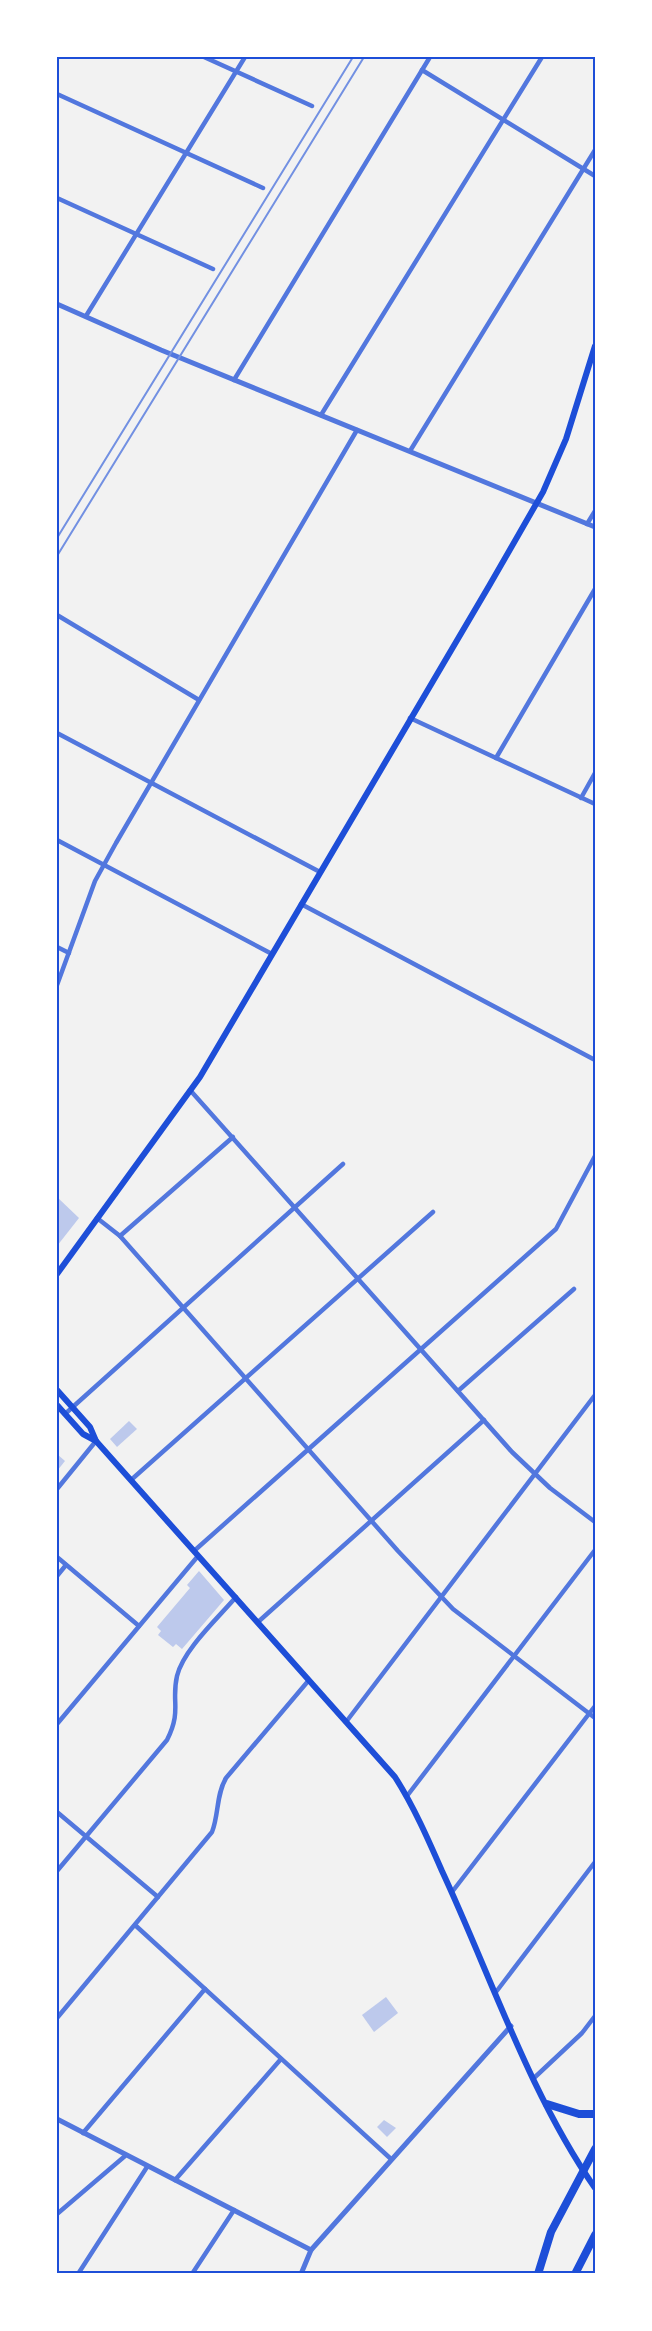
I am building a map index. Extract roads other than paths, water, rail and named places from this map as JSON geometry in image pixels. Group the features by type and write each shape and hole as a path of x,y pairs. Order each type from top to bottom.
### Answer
{"highway":[{"path":"547,2104 579,2114 595,2114"},
{"path":"538,2274 548,2240 595,2149"},
{"path":"575,2274 595,2235"}],"main road":[{"path":"57,1274 190,1090 535,503 566,439 595,346"},
{"path":"57,1389 90,1427 96,1442"},
{"path":"57,1405 83,1434 96,1442 131,1480 395,1777 407,1796 452,1892 534,2078 583,2171 594,2187"}],"street":[{"path":"204,57 312,106"},
{"path":"86,316 245,57"},
{"path":"234,380 430,57"},
{"path":"321,415 542,57"},
{"path":"422,70 595,176"},
{"path":"57,94 263,188"},
{"path":"410,451 595,150"},
{"path":"57,198 213,269"},
{"path":"57,304 161,351 595,527"},
{"path":"57,985 96,881 357,430"},
{"path":"587,524 595,511"},
{"path":"496,758 595,589"},
{"path":"57,615 199,700"},
{"path":"410,718 595,804"},
{"path":"57,733 320,872"},
{"path":"581,798 595,773"},
{"path":"57,840 272,954"},
{"path":"301,904 595,1060"},
{"path":"57,947 69,953"},
{"path":"190,1090 484,1420 535,1473 595,1522"},
{"path":"120,1236 233,1137"},
{"path":"57,1724 139,1626 196,1553 556,1228 595,1155"},
{"path":"65,1414 342,1164"},
{"path":"131,1480 433,1212"},
{"path":"97,1218 120,1236 371,1521 453,1609 595,1718"},
{"path":"458,1391 574,1289"},
{"path":"346,1722 595,1395"},
{"path":"258,1622 484,1420"},
{"path":"57,1489 96,1442"},
{"path":"407,1796 595,1550"},
{"path":"57,1557 139,1626"},
{"path":"57,1576 66,1565"},
{"path":"57,1871 167,1740 177,1715 176,1683 182,1663 236,1598"},
{"path":"57,2018 213,1832 218,1818 219,1794 226,1778 309,1680"},
{"path":"452,1892 595,1706"},
{"path":"57,1812 158,1897"},
{"path":"496,1992 595,1862"},
{"path":"135,1925 391,2159"},
{"path":"83,2133 205,1989"},
{"path":"534,2078 582,2033 595,2016"},
{"path":"301,2274 311,2250 511,2026"},
{"path":"175,2180 281,2059"},
{"path":"57,2120 311,2250"},
{"path":"57,2214 125,2156"},
{"path":"78,2274 147,2167"},
{"path":"192,2274 234,2210"}],"railway":[{"path":"57,538 353,57"},
{"path":"57,556 364,57"}]}
